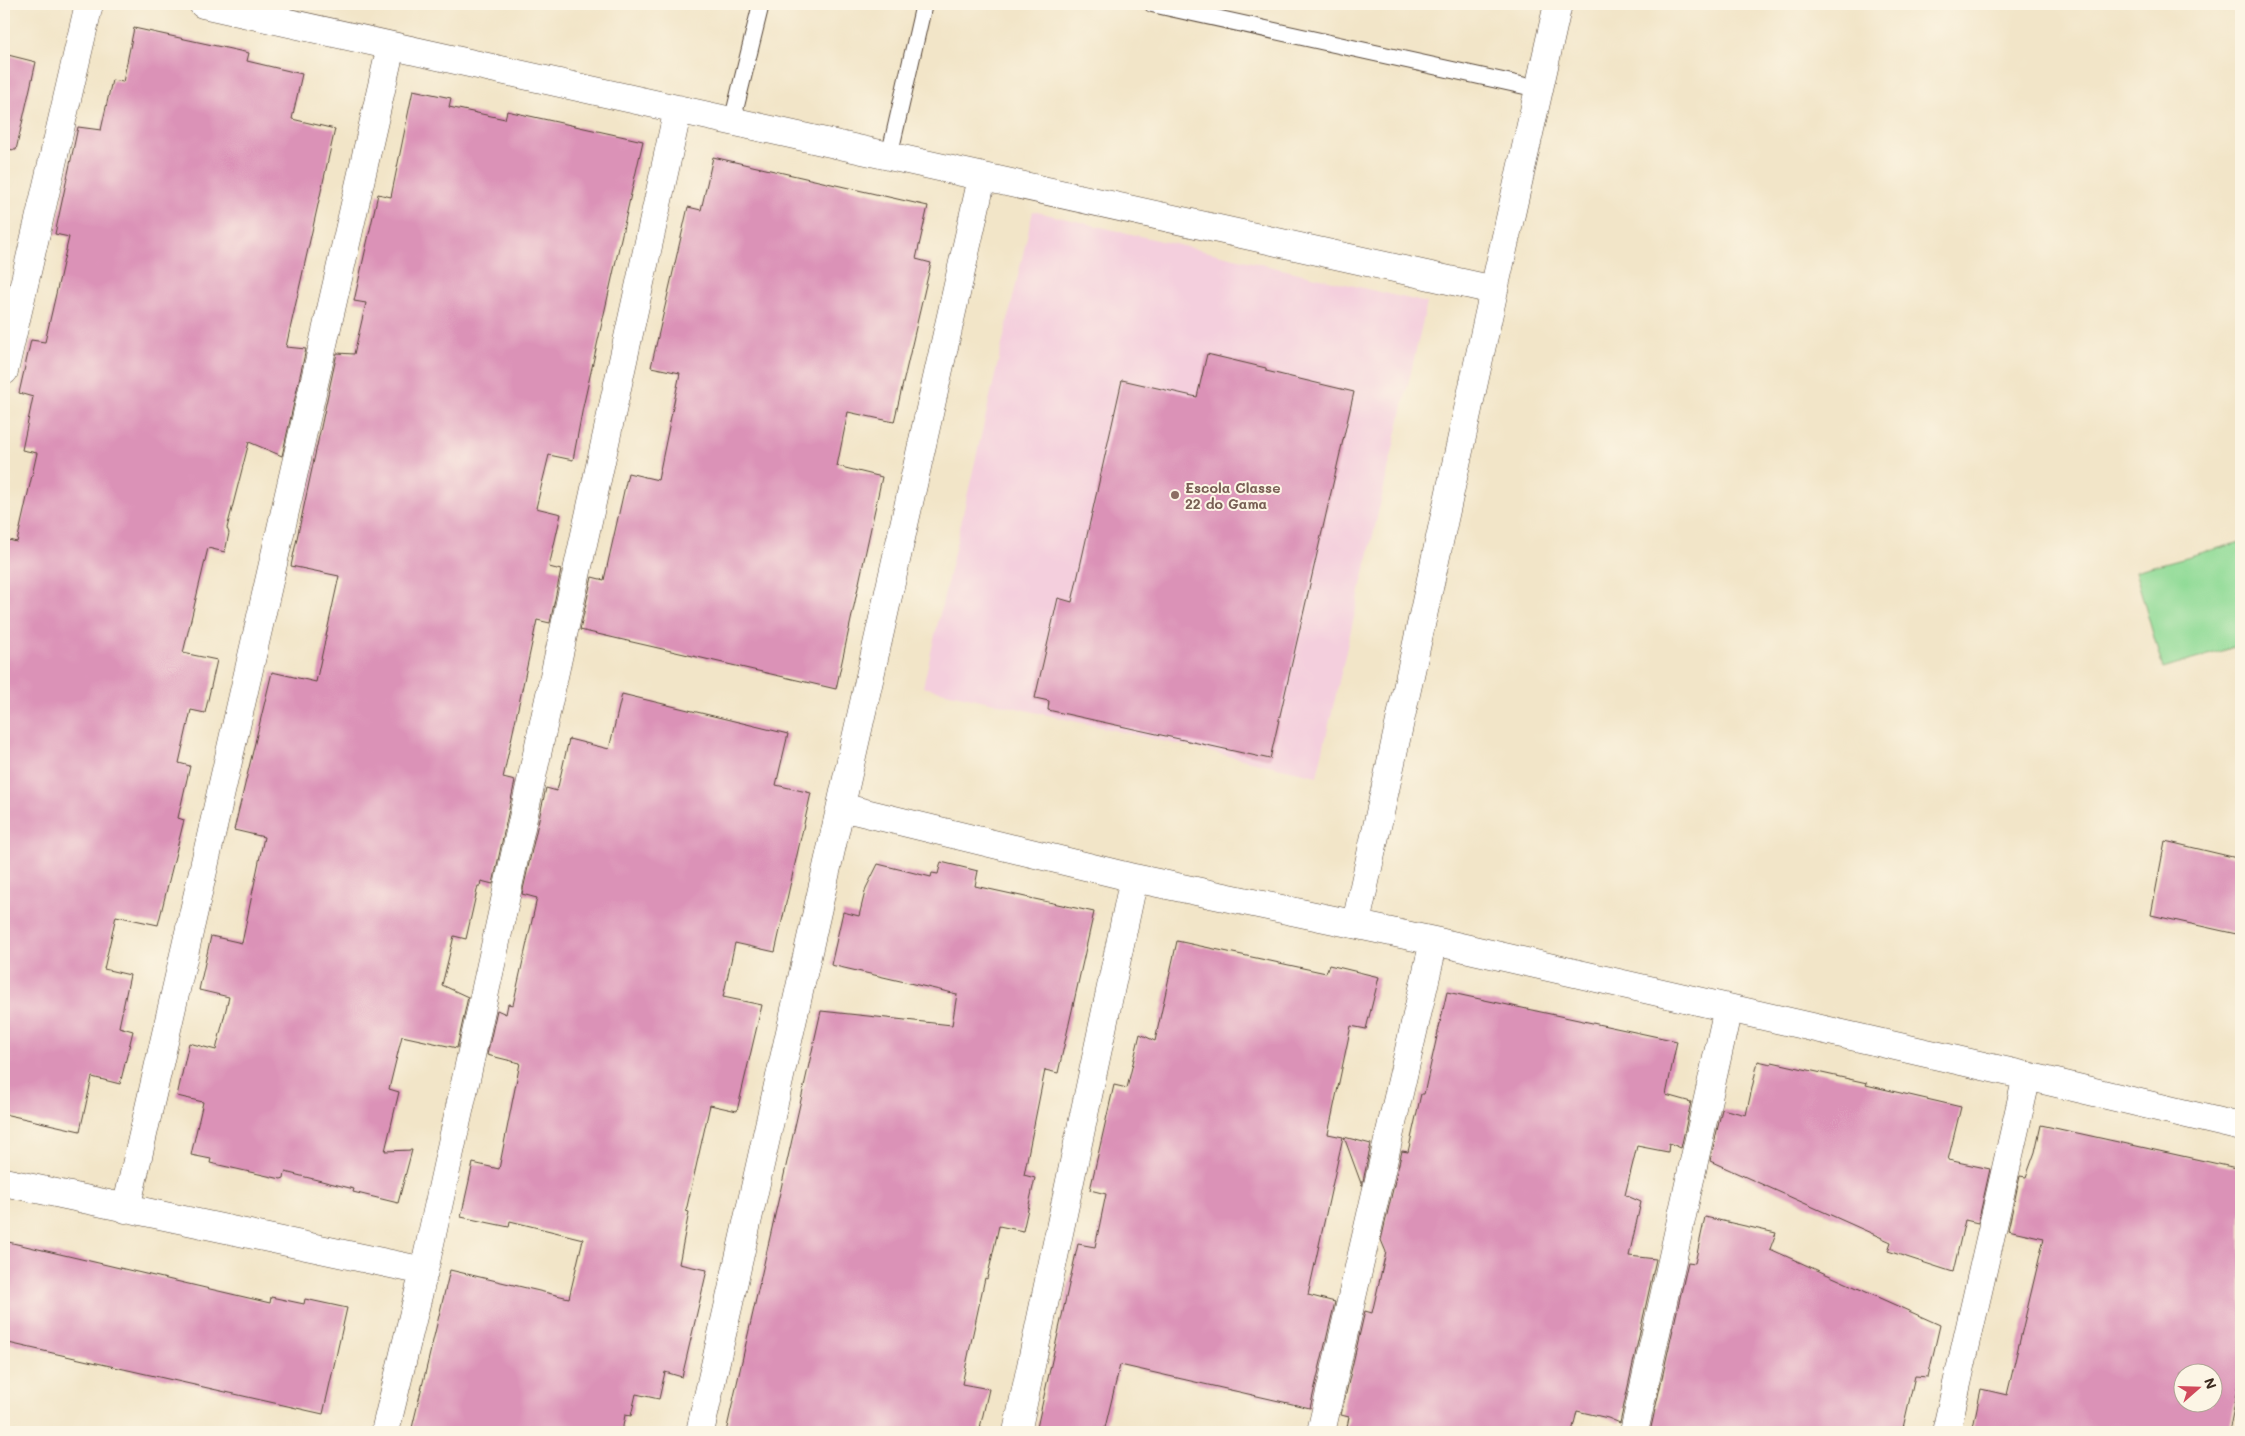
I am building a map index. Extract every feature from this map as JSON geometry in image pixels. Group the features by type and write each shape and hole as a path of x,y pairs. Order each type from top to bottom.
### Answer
{"street":[{"path":"4,370 89,4"},
{"path":"203,4 1494,290"},
{"path":"1356,924 1558,4"},
{"path":"126,1209 391,46"},
{"path":"384,1432 424,1271 678,109"},
{"path":"700,1432 982,178"},
{"path":"841,807 1134,878 1434,941 2027,1076 2241,1127"},
{"path":"1017,1432 1134,878"},
{"path":"1321,1432 1434,941"},
{"path":"1634,1432 1728,1008"},
{"path":"1946,1432 2027,1076"},
{"path":"4,1182 424,1271"}],"lane":[{"path":"732,122 760,4"},
{"path":"889,157 924,4"},
{"path":"1152,4 1539,89"}],"shaded area":[{"name":"Escola Classe 22 do Gama","path":"1033,211 1427,303 1317,776 923,687"}],"green space":[{"path":"2241,542 2241,645 2163,669 2135,571"}],"building":[{"path":"134,28 249,53 247,61 302,74 292,119 335,129 286,347 306,349 282,456 249,442 227,528 229,533 225,552 208,548 183,653 217,660 205,713 191,710 179,763 190,766 178,818 184,820 158,925 116,916 104,969 130,975 119,1027 133,1031 120,1084 92,1077 80,1131 4,1114 4,539 17,542 37,453 22,450 33,397 19,393 31,340 45,342 69,237 55,234 78,127 101,130 112,80 123,82"},
{"path":"4,54 36,62 16,150 4,149"},
{"path":"413,90 451,98 449,107 505,119 507,111 643,141 583,407 573,460 549,455 536,508 561,514 549,567 561,570 550,623 537,620 503,778 515,781 493,884 481,881 480,886 478,886 466,939 454,936 442,985 468,997 457,1048 402,1036 389,1089 399,1092 385,1151 412,1150 398,1203 353,1192 354,1189 285,1172 284,1178 281,1179 210,1163 211,1159 191,1155 203,1102 177,1096 189,1043 216,1050 229,997 199,990 211,936 242,943 264,837 234,830 272,672 316,682 339,576 291,566 337,353 354,354 366,303 354,301 378,194 391,197"},
{"path":"713,157 928,206 916,259 931,263 894,422 848,412 837,466 882,477 836,689 580,630 592,577 604,580 628,473 658,480 680,373 651,367 688,207 701,210"},
{"path":"1207,354 1266,368 1266,371 1354,392 1270,759 1048,710 1049,701 1035,698 1058,598 1072,602 1122,380 1197,397"},
{"path":"622,694 788,734 776,785 811,793 775,952 735,943 723,997 762,1005 737,1111 710,1105 686,1211 689,1212 679,1264 707,1270 682,1377 665,1372 659,1399 636,1394 631,1416 625,1415 622,1432 411,1432 450,1270 569,1298 583,1239 510,1221 509,1227 461,1217 473,1163 499,1169 520,1063 487,1055 497,1010 506,1014 508,1004 513,1005 537,898 522,894 546,788 557,791 569,739 609,749"},
{"path":"2165,841 2241,859 2241,935 2151,915"},
{"path":"941,862 978,871 975,886 1094,912 1058,1073 1045,1070 1024,1175 1035,1178 1023,1231 999,1226 987,1279 985,1278 962,1384 989,1389 979,1432 726,1432 821,1011 952,1025 957,994 831,965 843,912 859,916 866,888 878,864 931,877 932,873 938,874"},
{"path":"1177,941 1326,973 1329,965 1379,977 1366,1029 1351,1026 1328,1134 1343,1137 1308,1295 1335,1302 1310,1408 1120,1365 1104,1432 1036,1432 1078,1244 1095,1247 1106,1194 1090,1190 1114,1085 1127,1088 1140,1034 1155,1041"},
{"path":"1447,992 1677,1041 1666,1095 1691,1102 1681,1148 1669,1143 1668,1152 1637,1146 1625,1195 1641,1202 1629,1256 1656,1259 1620,1423 1608,1418 1577,1411 1572,1432 1346,1432 1349,1417 1341,1415 1365,1311 1372,1313 1386,1252 1381,1240 1402,1151 1408,1152 1421,1094 1424,1094"},
{"path":"1758,1061 1771,1064 1772,1062 1867,1083 1866,1085 1961,1107 1948,1160 1990,1169 1978,1223 1965,1220 1953,1272 1888,1251 1891,1242 1710,1161 1722,1109 1746,1115"},
{"path":"2041,1125 2241,1169 2241,1374 2229,1432 1972,1432 1981,1389 2007,1395 2044,1238 2008,1230 2020,1176 2026,1177 2035,1152"},
{"path":"1344,1137 1371,1144 1362,1186"},
{"path":"1705,1217 1776,1233 1770,1249 1940,1325 1928,1377 1915,1376 1902,1432 1650,1432 1688,1262 1695,1263"},
{"path":"4,1241 270,1303 271,1297 304,1304 305,1299 347,1308 323,1414 4,1342"}],"place":[{"name":"Escola Classe 22 do Gama","path":"1175,495"}]}
